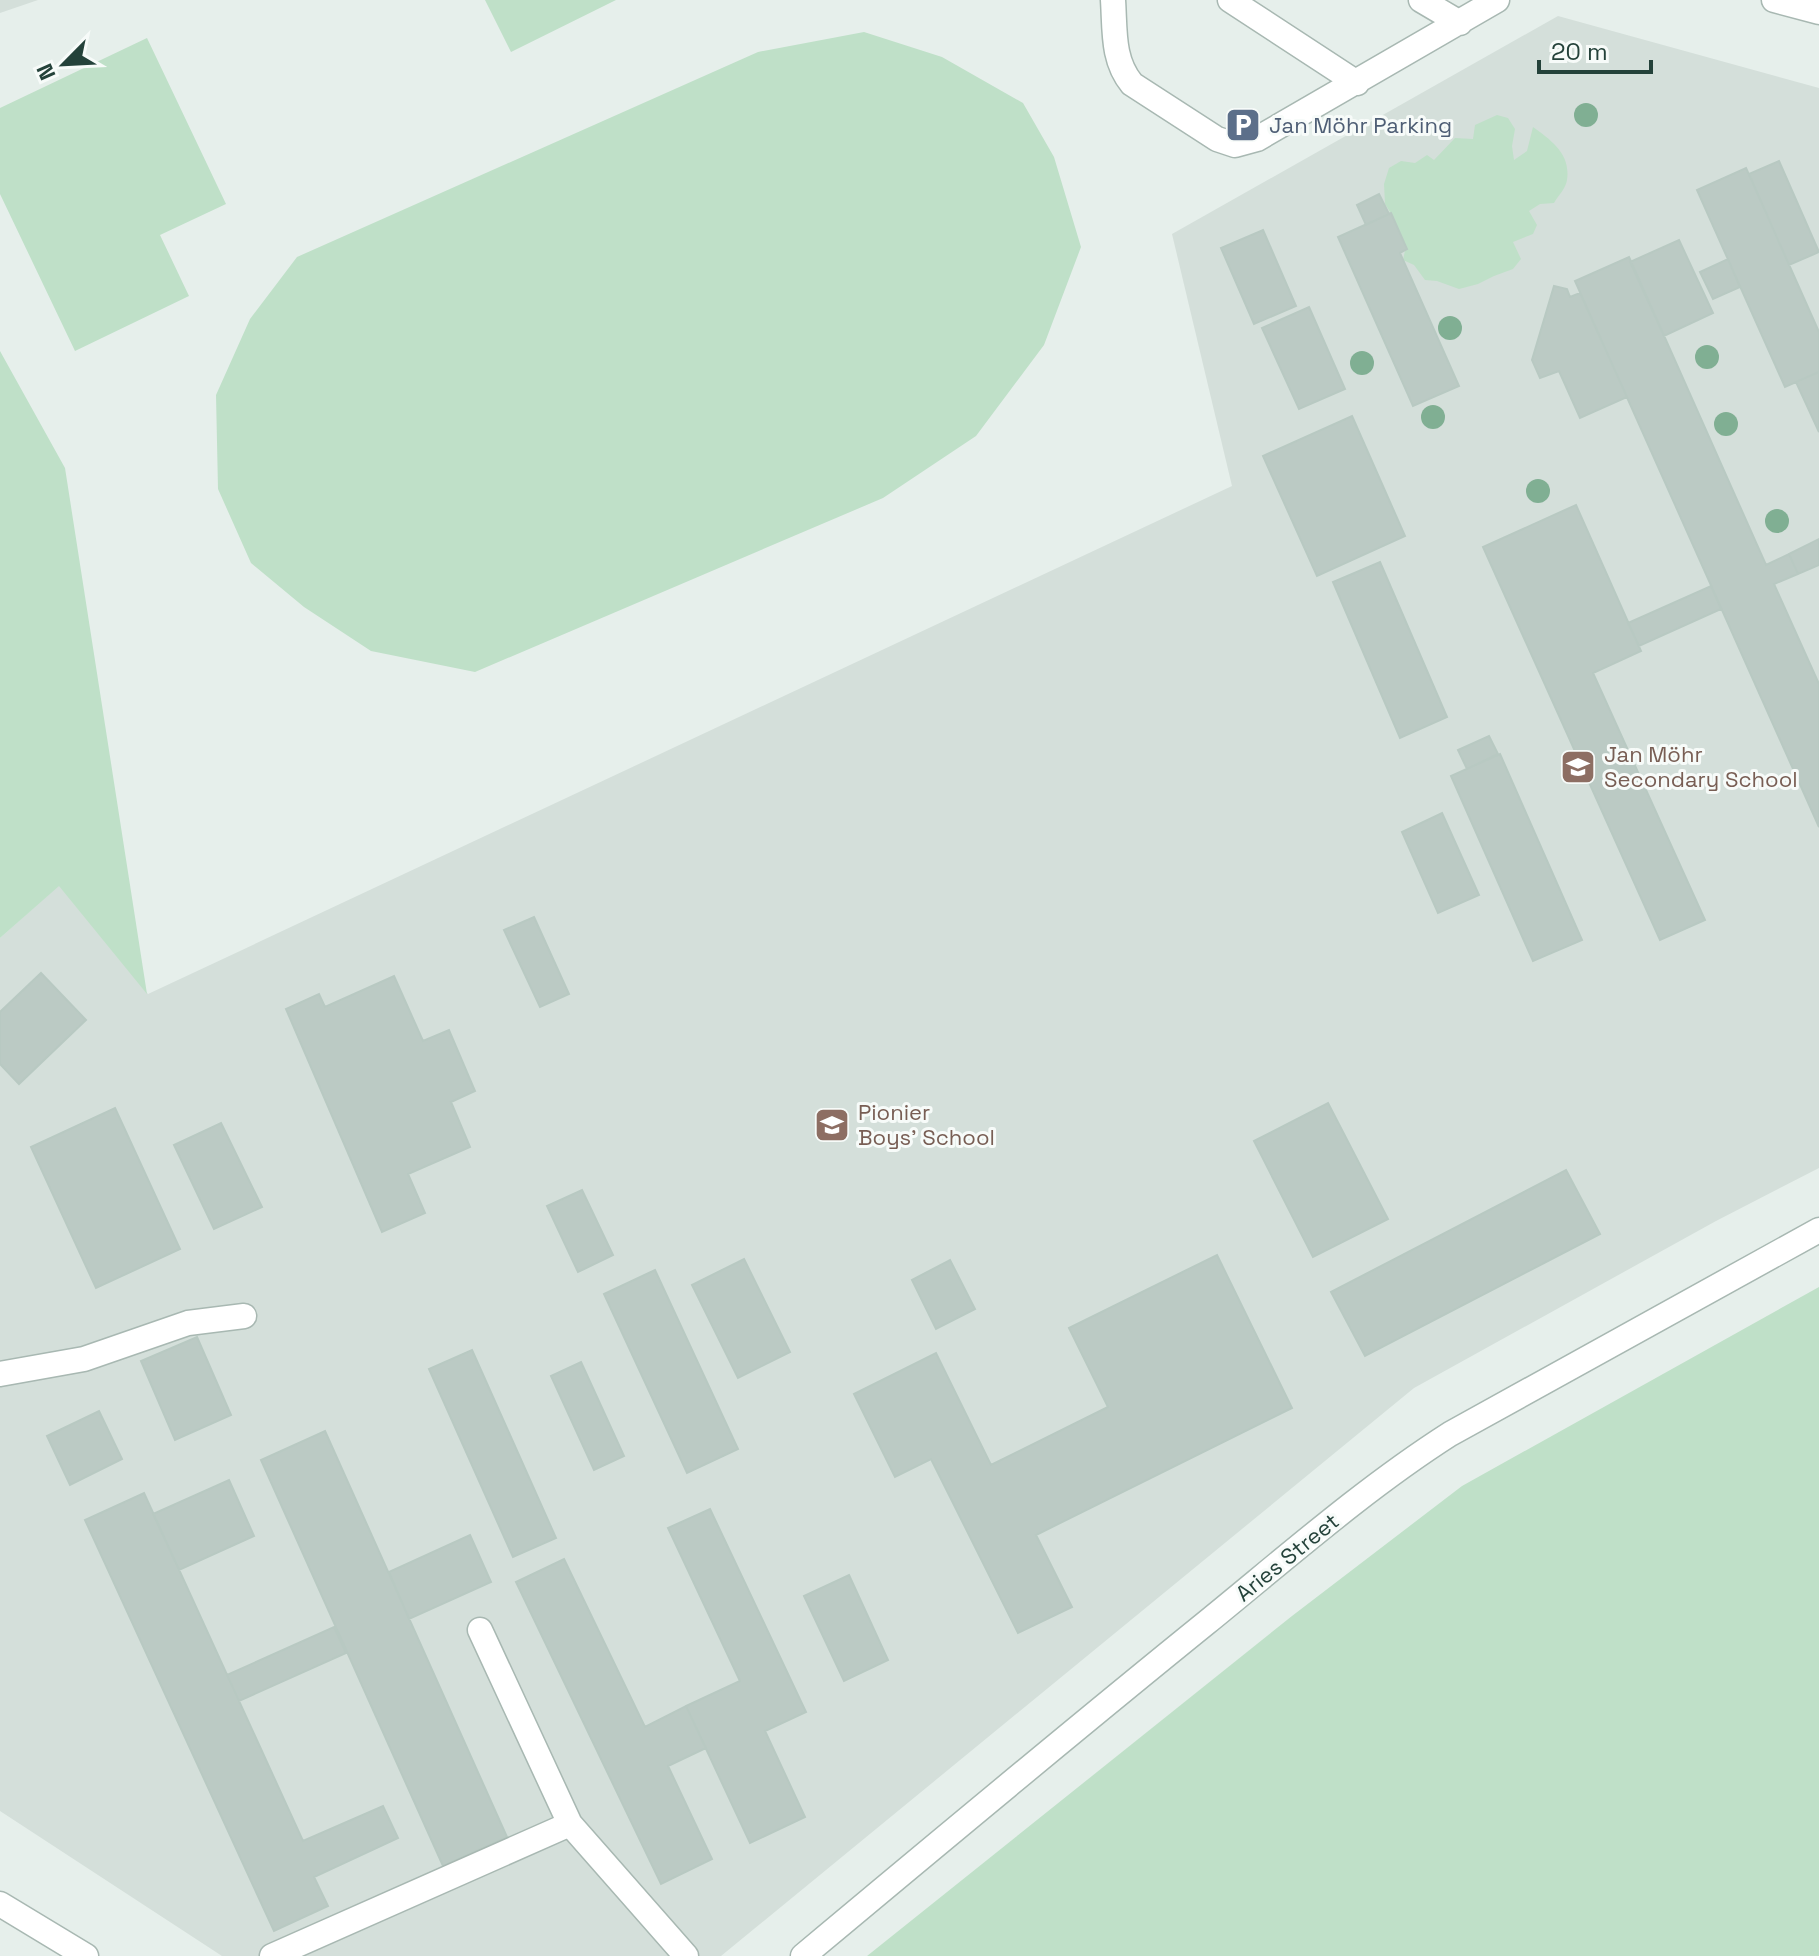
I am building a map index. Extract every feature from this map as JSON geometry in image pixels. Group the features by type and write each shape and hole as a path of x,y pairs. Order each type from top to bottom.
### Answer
{"street":[{"path":"1113,0 1117,56 1122,72 1132,84 1217,139 1235,145 1257,139 1497,0"},
{"path":"1230,0 1357,83"},
{"path":"1421,0 1460,23"},
{"path":"1774,0 1819,12"},
{"name":"Aries Street","path":"803,1956 1053,1747 1354,1502 1418,1455 1450,1434 1819,1230"},
{"path":"0,1374 84,1359 188,1323 244,1316"},
{"path":"480,1630 570,1824 686,1956"},
{"path":"272,1956 570,1824"},
{"path":"0,1904 86,1956"}],"shaded area":[{"path":"0,0 38,0 0,13"},
{"name":"Pionier Boys' School","path":"1558,16 1819,88 1819,1168 1716,1221 1414,1388 721,1956 222,1956 0,1811 0,938 59,885 148,994 1232,486 1172,234"}],"green space":[{"path":"485,0 616,0 511,52"},
{"path":"864,32 942,57 1023,103 1054,157 1081,247 1044,345 976,436 883,498 475,672 371,651 304,607 251,563 218,489 216,395 250,319 297,257 758,52"},
{"path":"147,38 226,204 160,235 189,296 75,351 0,194 0,108"},
{"path":"1497,115 1508,118 1515,129 1512,146 1514,160 1527,151 1533,127 1553,143 1566,163 1565,186 1554,203 1540,204 1529,211 1537,225 1533,234 1513,242 1521,259 1513,269 1459,289 1425,280 1414,265 1403,260 1406,246 1397,236 1395,220 1385,204 1384,184 1389,168 1401,161 1415,163 1427,155 1434,160 1455,138 1473,139 1475,125"},
{"path":"0,351 65,468 147,994 59,886 0,938"},
{"path":"1819,1287 1819,1956 867,1956 1292,1616 1462,1486"}],"building":[{"path":"1779,161 1819,252 1789,265 1749,174"},
{"path":"1746,168 1819,332 1819,372 1785,387 1697,190"},
{"path":"1379,194 1389,214 1366,225 1357,205"},
{"path":"1391,213 1407,249 1400,253 1459,386 1413,406 1338,237"},
{"path":"1263,230 1296,306 1254,324 1221,248"},
{"path":"1679,240 1713,313 1664,336 1630,262"},
{"path":"1629,257 1766,565 1789,554 1798,574 1774,584 1819,684 1819,827 1575,281"},
{"path":"1728,259 1740,287 1713,299 1700,272"},
{"path":"1554,286 1567,289 1570,297 1580,293 1627,397 1580,418 1559,371 1540,378 1532,360"},
{"path":"1309,307 1345,389 1299,409 1262,328"},
{"path":"1819,372 1819,432 1796,382"},
{"path":"1352,416 1405,536 1317,576 1263,456"},
{"path":"1576,505 1641,651 1593,673 1705,920 1660,940 1483,547"},
{"path":"1819,539 1819,565 1798,574 1789,554"},
{"path":"1380,562 1447,717 1400,738 1333,582"},
{"path":"1711,586 1721,609 1639,646 1628,623"},
{"path":"1489,736 1498,754 1467,769 1458,750"},
{"path":"1500,754 1582,940 1533,961 1451,776"},
{"path":"1442,813 1479,895 1438,913 1402,832"},
{"path":"534,917 569,994 540,1007 504,930"},
{"path":"41,973 86,1020 19,1084 0,1064 0,1012"},
{"path":"394,976 423,1041 449,1030 475,1091 451,1102 470,1147 408,1174 425,1213 382,1232 286,1009 319,994 325,1007"},
{"path":"1328,1103 1388,1219 1313,1257 1254,1141"},
{"path":"115,1108 180,1249 96,1288 31,1147"},
{"path":"221,1123 262,1207 214,1229 174,1145"},
{"path":"1566,1170 1600,1234 1365,1356 1331,1292"},
{"path":"582,1190 613,1255 578,1272 547,1206"},
{"path":"1217,1255 1292,1408 1036,1535 1072,1607 1018,1633 931,1459 895,1477 854,1394 936,1353 991,1465 1108,1407 1069,1328"},
{"path":"744,1259 790,1352 738,1378 692,1285"},
{"path":"950,1260 975,1309 936,1329 912,1280"},
{"path":"655,1270 738,1449 687,1473 604,1294"},
{"path":"197,1337 231,1415 175,1440 141,1361"},
{"path":"472,1350 556,1538 513,1557 429,1369"},
{"path":"581,1362 624,1456 594,1470 551,1376"},
{"path":"99,1411 122,1459 70,1485 47,1436"},
{"path":"325,1431 507,1837 443,1866 261,1460"},
{"path":"229,1480 254,1536 179,1570 153,1514"},
{"path":"144,1493 303,1841 383,1806 398,1838 314,1877 328,1906 274,1931 85,1520"},
{"path":"710,1509 806,1712 765,1731 805,1817 750,1843 686,1706 740,1681 668,1528"},
{"path":"470,1535 491,1582 409,1619 389,1572"},
{"path":"564,1559 645,1727 686,1706 706,1748 668,1766 712,1859 661,1884 516,1582"},
{"path":"849,1575 888,1660 844,1681 804,1596"},
{"path":"334,1627 346,1653 239,1701 227,1675"}],"place":[{"name":"Jan Möhr Parking","path":"1243,125"},
{"name":"Jan Möhr Secondary School","path":"1578,767"},
{"name":"Pionier Boys' School","path":"832,1125"}]}
